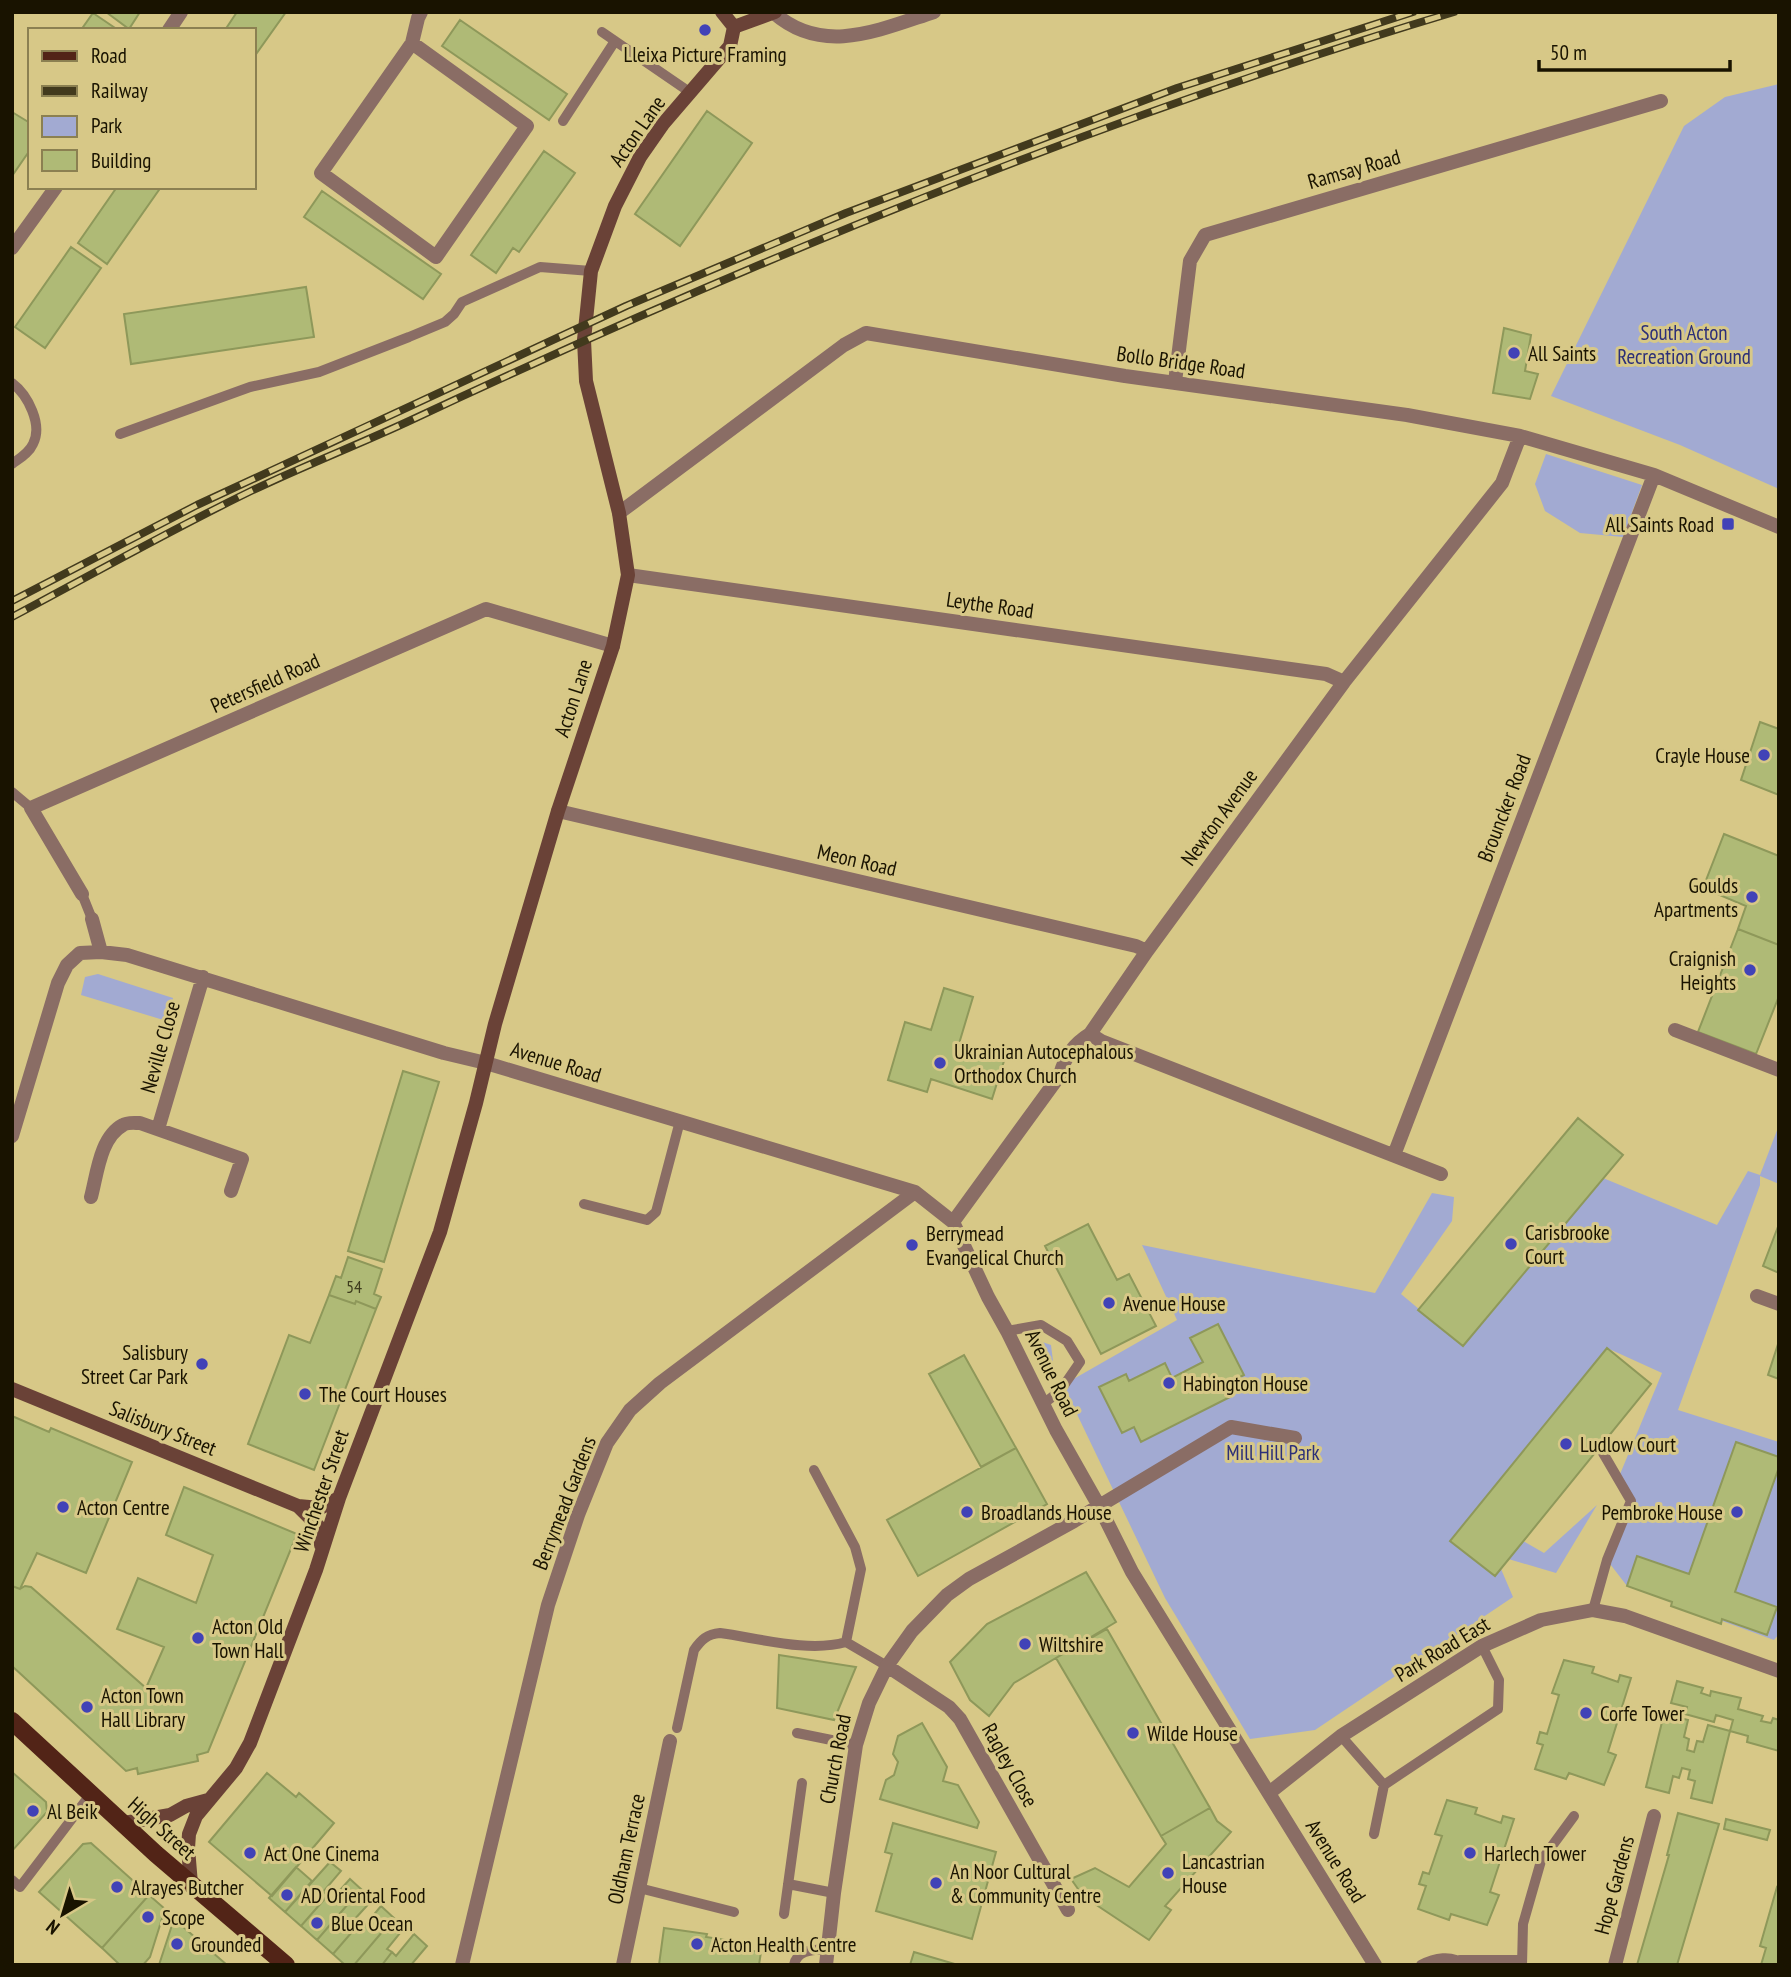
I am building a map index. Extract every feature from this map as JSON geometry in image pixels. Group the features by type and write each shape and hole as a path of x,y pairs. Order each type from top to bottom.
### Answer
{"main road":[{"path":"722,12 734,27 774,13"},
{"name":"Acton Lane","path":"486,1063 558,811 613,646 628,575 620,513 586,381 584,340 591,271 615,206 640,157 663,124 730,47 734,27"},
{"name":"Winchester Street","path":"191,1884 189,1834 196,1816 236,1768 250,1743 440,1233 486,1063"},
{"name":"Salisbury Street","path":"12,1389 298,1506 320,1508 339,1499"},
{"name":"Salisbury Street","path":"298,1506 320,1528 322,1551"},
{"name":"High Street","path":"12,1721 90,1795 286,1965"},
{"name":"Winchester Street","path":"124,1824 170,1815 186,1806 208,1800"}],"street":[{"path":"170,28 181,12"},
{"path":"412,43 527,126 436,257 321,173 412,43 421,12"},
{"path":"774,13 786,24 807,34 833,38 876,31 934,12"},
{"name":"Ramsay Road","path":"1175,382 1190,261 1205,235 1661,101"},
{"path":"12,248 55,189"},
{"name":"Bollo Bridge Road","path":"620,513 844,345 866,333 1125,376 1407,415 1520,436 1654,475 1779,527"},
{"name":"Newton Avenue","path":"953,1222 1060,1075 1063,1060 1078,1042 1090,1034 1147,951 1344,682 1502,483 1520,436"},
{"name":"Brouncker Road","path":"1394,1155 1654,475"},
{"name":"Leythe Road","path":"628,575 1326,674 1344,682"},
{"name":"Petersfield Road","path":"31,808 486,609 613,646"},
{"path":"31,808 82,894"},
{"name":"Meon Road","path":"558,811 1136,946 1147,951"},
{"path":"92,919 101,952"},
{"path":"12,1136 63,974 67,965 80,953 101,952 127,956 203,977 444,1053 486,1063"},
{"name":"Neville Close","path":"158,1129 203,977"},
{"path":"1675,1030 1779,1070"},
{"path":"1090,1034 1101,1041 1441,1174"},
{"name":"Avenue Road","path":"486,1063 915,1192 953,1222 988,1297 1132,1572 1375,1965"},
{"name":"Neville Close","path":"91,1197 105,1147 112,1134 125,1123 140,1123 242,1159 231,1191"},
{"name":"Berrymead Gardens","path":"462,1965 548,1605 578,1515 607,1443 630,1410 660,1383 915,1192"},
{"path":"1757,1296 1779,1304"},
{"name":"Church Road","path":"826,1965 856,1745 869,1703 887,1666 912,1631 947,1595 969,1579 1231,1427 1295,1438"},
{"name":"Park Road East","path":"1269,1793 1341,1736 1482,1646 1541,1620 1593,1610 1625,1616 1779,1671"},
{"name":"Ragley Close","path":"887,1666 950,1707 960,1719 1068,1910"},
{"name":"Oldham Terrace","path":"623,1965 674,1735"},
{"name":"Hope Gardens","path":"1615,1965 1654,1816"}],"lane":[{"path":"602,32 691,93"},
{"path":"563,121 615,41"},
{"path":"120,434 250,387 319,372 409,337 445,321 454,314 461,302 540,267 591,271"},
{"path":"12,383 29,402 36,430 35,442 28,452 12,464"},
{"path":"12,792 31,808"},
{"path":"82,894 92,919"},
{"path":"584,1204 647,1220 656,1212 680,1121"},
{"path":"1007,1331 1041,1325 1067,1341 1080,1362 1060,1391 1043,1404"},
{"path":"1593,1610 1607,1560 1632,1502 1603,1453"},
{"path":"814,1471 855,1547 861,1569 846,1642"},
{"path":"674,1735 694,1650 699,1642 710,1634 720,1633 814,1646 831,1646 846,1642 887,1666"},
{"path":"1374,1834 1384,1785 1498,1709 1499,1680 1482,1646"},
{"path":"797,1734 856,1745"},
{"path":"1341,1736 1384,1785"},
{"path":"784,1914 802,1783"},
{"path":"15,1888 90,1795"},
{"path":"1422,1965 1434,1958 1462,1963 1522,1962 1523,1924 1541,1861 1574,1816"},
{"path":"788,1884 834,1892"},
{"path":"639,1888 734,1912"},
{"path":"794,1965 794,1960 802,1952 828,1949"}],"green space":[{"name":"South Acton Recreation Ground","path":"1779,84 1779,489 1680,445 1551,396 1684,126 1725,97"},
{"path":"1546,454 1642,485 1623,537 1580,533 1545,511 1535,484"},
{"path":"98,974 173,998 170,1022 81,995 85,977"},
{"name":"Mill Hill Park","path":"1779,1125 1779,1184 1760,1176 1760,1185 1678,1410 1779,1442 1779,1634 1774,1640 1627,1586 1607,1560 1631,1502 1618,1479 1662,1373 1607,1348 1494,1487 1523,1541 1544,1553 1597,1505 1556,1573 1495,1555 1513,1597 1315,1730 1250,1739 1165,1598 1063,1385 1177,1320 1142,1245 1375,1293 1432,1193 1454,1197 1452,1221 1401,1294 1463,1346 1603,1178 1717,1225 1748,1171 1760,1175"},
{"path":"1031,1338 1051,1345 1053,1361 1048,1377"}],"building":[{"path":"106,12 140,12 128,28"},
{"path":"237,12 286,12 256,54 256,28 226,28"},
{"path":"93,13 115,28 82,28"},
{"path":"460,20 567,94 549,120 442,46"},
{"path":"707,111 752,143 680,246 635,214"},
{"path":"12,112 28,122 28,153 12,176"},
{"path":"544,151 575,173 519,252 513,248 496,273 471,255"},
{"path":"116,189 160,189 107,264 78,243"},
{"path":"322,191 441,274 423,299 304,217"},
{"path":"71,247 101,268 45,348 15,327"},
{"path":"306,287 314,337 131,364 124,314"},
{"name":"All Saints","path":"1504,328 1531,335 1525,371 1538,374 1530,399 1493,393"},
{"name":"Crayle House","path":"1760,722 1779,729 1779,795 1741,780"},
{"name":"Goulds Apartments","path":"1724,834 1779,856 1779,945 1738,929 1746,906 1703,888"},
{"name":"Craignish Heights","path":"1738,929 1779,945 1779,996 1756,1054 1698,1032"},
{"name":"Ukrainian Autocephalous Orthodox Church","path":"944,988 973,997 958,1047 1004,1061 992,1099 931,1079 927,1092 888,1080 905,1022 931,1030"},
{"path":"403,1071 439,1082 384,1262 348,1251"},
{"name":"Carisbrooke Court","path":"1578,1118 1623,1155 1463,1346 1418,1310"},
{"name":"Avenue House","path":"1088,1224 1117,1280 1129,1274 1156,1326 1101,1354 1045,1246"},
{"path":"1779,1224 1779,1273 1763,1266"},
{"path":"348,1257 382,1269 374,1294 381,1297 376,1309 329,1295 336,1276 341,1278"},
{"name":"The Court Houses","path":"329,1295 376,1309 314,1470 248,1444 289,1335 310,1343"},
{"name":"Habington House","path":"1218,1324 1244,1375 1226,1384 1232,1396 1141,1442 1134,1427 1122,1433 1099,1387 1126,1374 1129,1381 1165,1363 1172,1378 1203,1362 1190,1338"},
{"path":"1779,1341 1779,1379 1768,1375"},
{"name":"Ludlow Court","path":"1607,1348 1651,1384 1495,1576 1450,1541"},
{"path":"964,1355 1016,1448 981,1467 929,1374"},
{"name":"Acton Centre","path":"12,1416 49,1432 51,1428 132,1462 86,1573 37,1553 20,1589 12,1586"},
{"name":"Pembroke House","path":"1736,1442 1779,1457 1779,1467 1735,1592 1777,1607 1767,1635 1722,1619 1721,1624 1627,1586 1637,1556 1689,1574"},
{"name":"Broadlands House","path":"1016,1448 1047,1504 918,1576 887,1520"},
{"name":"Acton Old Town Hall","path":"184,1487 297,1534 208,1752 197,1755 198,1761 138,1774 137,1768 126,1771 12,1666 12,1586 20,1589 31,1587 146,1688 164,1647 117,1629 138,1578 196,1603 213,1555 166,1535"},
{"name":"Wiltshire","path":"1086,1572 1116,1622 1014,1683 989,1716 970,1700 950,1662 987,1624"},
{"name":"Wilde House","path":"1107,1629 1210,1808 1161,1836 1056,1658"},
{"path":"779,1655 856,1667 834,1720 777,1708"},
{"name":"Corfe Tower","path":"1564,1660 1594,1667 1592,1673 1618,1682 1620,1675 1631,1678 1608,1752 1616,1755 1604,1785 1569,1773 1566,1779 1535,1769 1543,1745 1537,1743 1540,1732 1547,1734 1559,1695 1552,1693"},
{"path":"1677,1681 1703,1688 1701,1693 1710,1696 1711,1691 1741,1698 1738,1709 1763,1716 1761,1721 1771,1723 1773,1718 1779,1720 1779,1751 1747,1742 1748,1736 1730,1731 1733,1720 1716,1715 1714,1722 1685,1714 1687,1707 1671,1703"},
{"path":"1664,1714 1688,1720 1684,1737 1689,1739 1687,1750 1694,1752 1697,1741 1703,1742 1708,1725 1730,1731 1712,1803 1691,1798 1695,1781 1688,1779 1690,1770 1682,1768 1679,1778 1673,1776 1669,1793 1646,1787"},
{"path":"922,1723 947,1767 943,1781 958,1785 979,1822 977,1828 880,1799 886,1780 894,1775 898,1762 893,1754 898,1736"},
{"path":"12,1772 46,1802 47,1812 12,1851"},
{"path":"267,1773 296,1797 299,1793 334,1823 272,1896 209,1842"},
{"name":"Harlech Tower","path":"1447,1800 1477,1808 1475,1814 1501,1823 1503,1816 1514,1819 1490,1892 1499,1895 1487,1925 1451,1914 1449,1920 1418,1909 1426,1886 1419,1884 1423,1872 1429,1874 1442,1836 1435,1834"},
{"name":"Lancastrian House","path":"1210,1808 1217,1821 1231,1832 1165,1906 1171,1910 1149,1940 1083,1896 1071,1879 1095,1868 1129,1887 1166,1844 1161,1836"},
{"path":"1678,1813 1719,1824 1677,1965 1637,1965 1669,1855"},
{"path":"1726,1819 1770,1830 1767,1840 1724,1829"},
{"name":"An Noor Cultural & Community Centre","path":"893,1823 996,1852 972,1939 876,1911 892,1854 885,1852"},
{"path":"91,1843 149,1895 102,1948 39,1892 83,1844"},
{"path":"330,1862 341,1871 323,1892 328,1895 301,1926 285,1912"},
{"path":"296,1867 312,1881 285,1912 269,1898"},
{"path":"350,1879 361,1889 317,1940 301,1926 328,1895 332,1899"},
{"path":"1777,1887 1779,1965 1761,1965 1766,1948 1760,1946"},
{"path":"361,1889 373,1899 353,1921 358,1925 333,1954 317,1940"},
{"path":"149,1895 165,1909 150,1957 143,1965 120,1965 102,1948"},
{"path":"381,1906 394,1918 354,1965 345,1965 333,1954 358,1925 362,1929"},
{"path":"394,1918 405,1927 387,1949 392,1952 382,1965 354,1965"},
{"path":"174,1919 227,1965 159,1965"},
{"name":"Acton Health Centre","path":"664,1928 733,1941 732,1948 761,1952 759,1965 659,1965"},
{"path":"414,1934 427,1946 411,1965 382,1965 392,1952 396,1956"},
{"path":"914,1952 958,1965 910,1965"}],"railway":[{"path":"12,601 197,505 626,306 846,213 1177,88 1413,12"},
{"path":"12,617 189,522 269,483 663,306 793,251 1054,147 1186,99 1454,12"}],"place":[{"name":"Lleixa Picture Framing","path":"705,30"},
{"name":"All Saints","path":"1514,353"},
{"name":"All Saints Road","path":"1728,524"},
{"name":"Crayle House","path":"1764,755"},
{"name":"Goulds Apartments","path":"1752,897"},
{"name":"Craignish Heights","path":"1750,970"},
{"name":"Ukrainian Autocephalous Orthodox Church","path":"940,1063"},
{"name":"Carisbrooke Court","path":"1511,1244"},
{"name":"Berrymead Evangelical Church","path":"912,1245"},
{"name":"Avenue House","path":"1109,1303"},
{"name":"Salisbury Street Car Park","path":"202,1364"},
{"name":"Habington House","path":"1169,1383"},
{"name":"The Court Houses","path":"305,1394"},
{"name":"Ludlow Court","path":"1566,1444"},
{"name":"Acton Centre","path":"63,1507"},
{"name":"Broadlands House","path":"967,1512"},
{"name":"Pembroke House","path":"1737,1512"},
{"name":"Acton Old Town Hall","path":"198,1638"},
{"name":"Wiltshire","path":"1025,1644"},
{"name":"Acton Town Hall Library","path":"87,1707"},
{"name":"Corfe Tower","path":"1586,1713"},
{"name":"Wilde House","path":"1133,1733"},
{"name":"Al Beik","path":"33,1811"},
{"name":"Act One Cinema","path":"250,1853"},
{"name":"Harlech Tower","path":"1470,1853"},
{"name":"Lancastrian House","path":"1168,1873"},
{"name":"An Noor Cultural & Community Centre","path":"936,1883"},
{"name":"Alrayes Butcher","path":"117,1887"},
{"name":"AD Oriental Food","path":"287,1895"},
{"name":"Scope","path":"148,1917"},
{"name":"Blue Ocean","path":"317,1923"},
{"name":"Grounded","path":"177,1944"},
{"name":"Acton Health Centre","path":"697,1944"}]}
